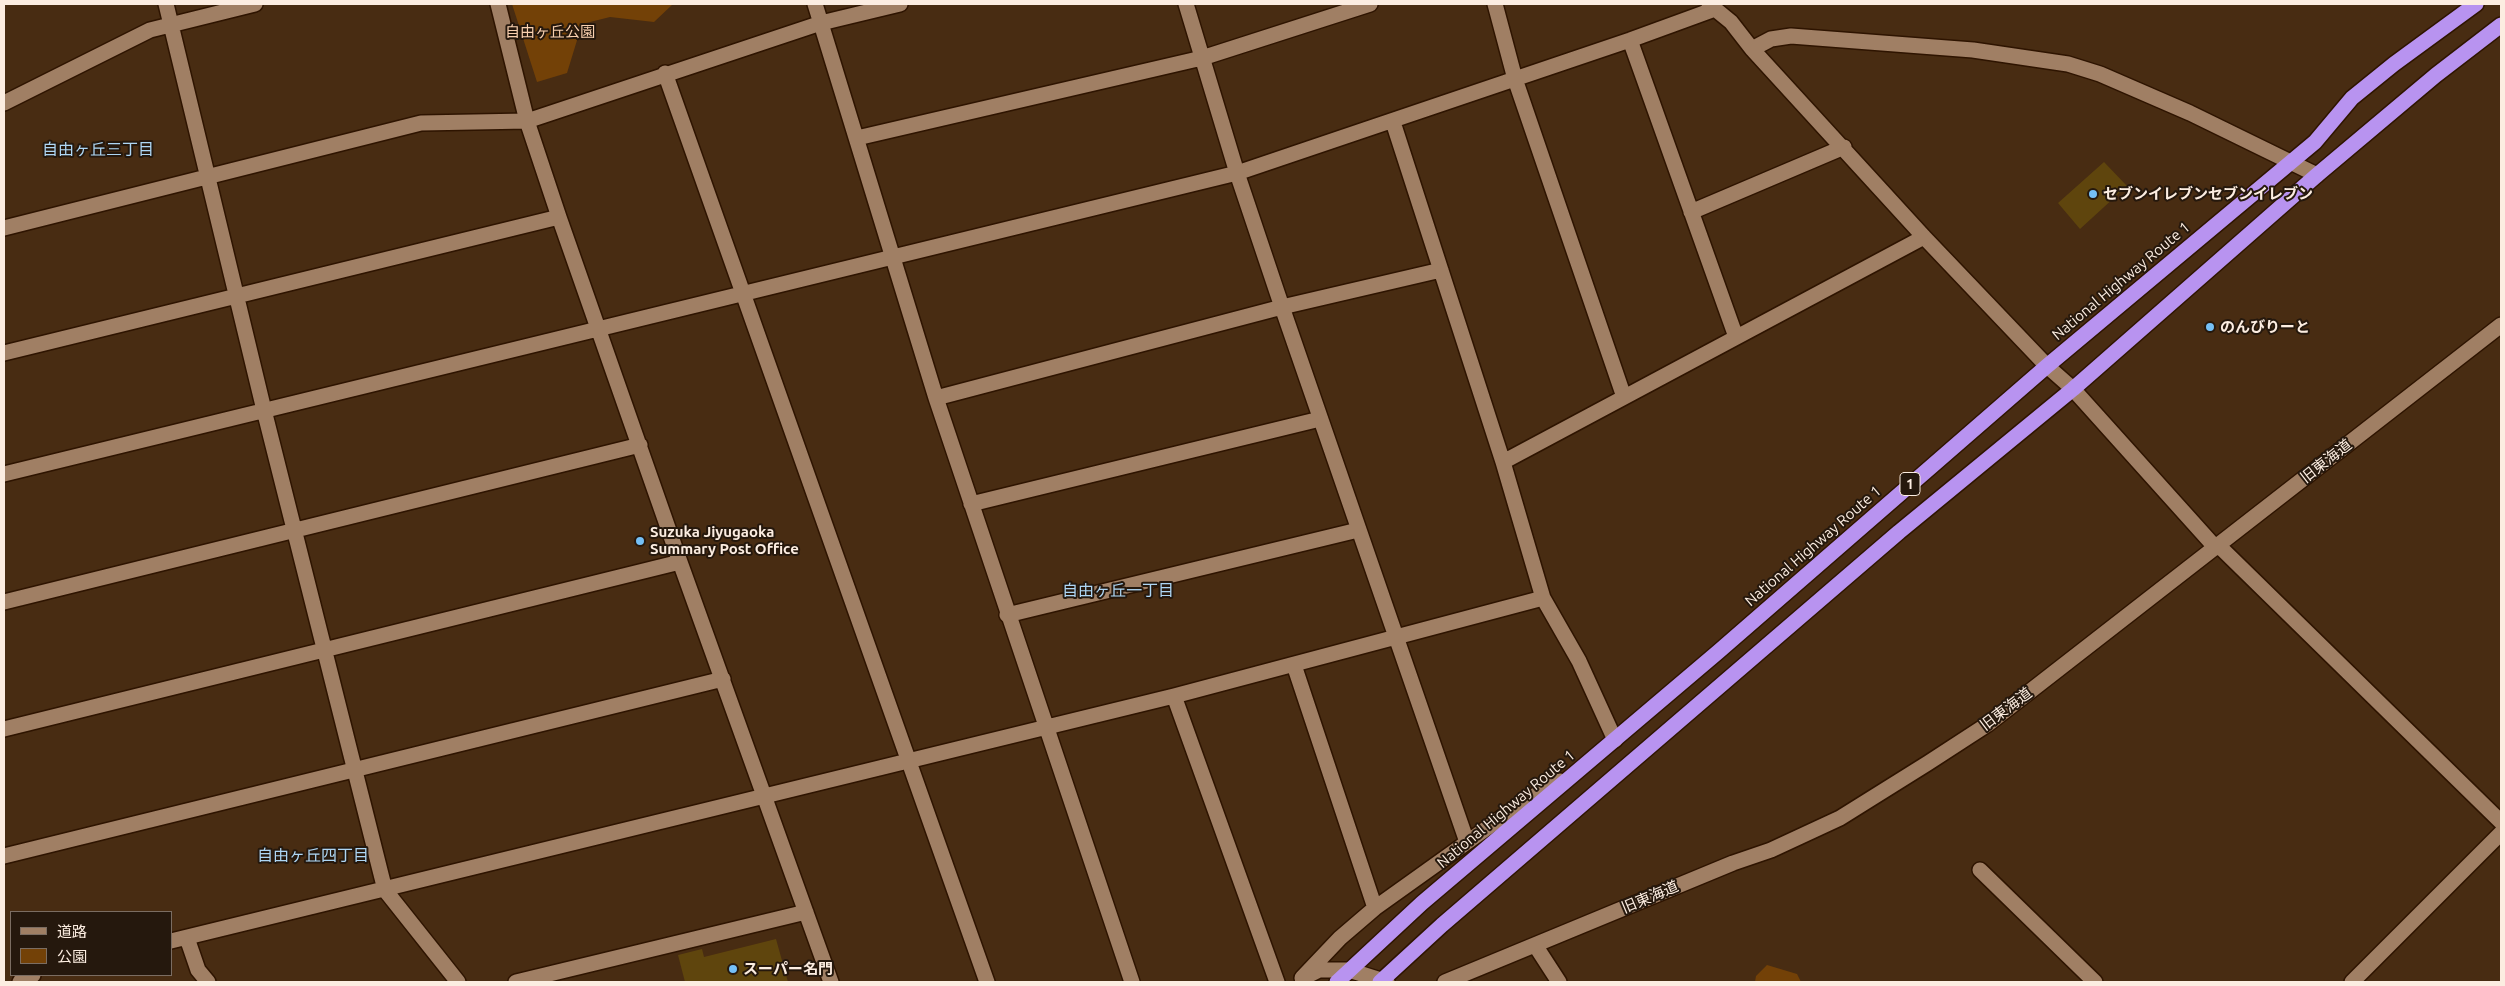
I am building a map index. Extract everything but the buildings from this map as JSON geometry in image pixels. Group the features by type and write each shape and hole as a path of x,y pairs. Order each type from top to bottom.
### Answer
{"highway":[{"name":"National Highway Route 1","path":"1336,982 1422,903 1615,740 2047,366 2315,142 2352,98 2394,64 2476,4"},
{"name":"1","path":"1383,982 1442,925 1899,532 2073,389 2318,175 2436,75 2501,25"}],"street":[{"path":"166,4 264,410 296,530 324,650 385,890 458,982"},
{"path":"4,103 150,30 255,4"},
{"path":"498,4 527,121 559,217 680,562 831,982"},
{"path":"815,4 936,398 1007,615 1132,982"},
{"path":"4,228 421,123 527,121 665,73 821,23 900,4"},
{"path":"1186,4 1237,173 1395,639 1467,842"},
{"path":"856,138 1202,58 1370,4"},
{"path":"1496,4 1515,79 1624,397"},
{"path":"4,474 1237,173 1630,40 1715,5 1752,49 1844,147 1924,237 2047,366 2073,389 2216,546 2501,822"},
{"path":"1752,49 1772,39 1792,36 1973,50 2068,64 2100,74 2190,113 2318,175"},
{"path":"1630,40 1736,337"},
{"path":"665,73 987,982"},
{"path":"1392,122 1503,462 1543,598 1579,661 1615,740"},
{"path":"1691,212 1844,147"},
{"path":"4,353 559,217"},
{"path":"1503,462 1924,237"},
{"path":"936,398 1282,307 1441,270"},
{"name":"旧東海道","path":"1445,982 1733,863 1771,850 1840,818 1988,724 2216,546 2499,331"},
{"path":"971,504 1320,419"},
{"path":"4,602 640,445"},
{"path":"1007,615 1358,530"},
{"path":"4,730 680,562"},
{"path":"172,941 1174,696 1395,639 1543,598"},
{"path":"1294,665 1375,908"},
{"path":"4,856 722,679"},
{"path":"1174,696 1277,982"},
{"path":"1299,980 1340,938 1375,908 1522,803 1576,772"},
{"path":"2352,982 2501,833"},
{"path":"1980,870 2095,982"},
{"path":"516,982 806,912"},
{"path":"187,938 198,970 208,982"},
{"path":"1534,945 1559,982"},
{"path":"1299,980 1319,970 1349,970 1383,982"}],"green space":[{"name":"自由ヶ丘公園","path":"512,4 673,4 654,22 610,17 582,24 567,73 537,82"},
{"path":"1767,965 1797,974 1801,982 1755,982 1756,976"}],"place":[{"name":"セブンイレブンセブンイレブン","path":"2093,194"},
{"name":"のんびりーと","path":"2210,327"},
{"name":"Suzuka Jiyugaoka Summary Post Office","path":"640,541"},
{"name":"スーパー名門","path":"733,969"}],"district":[{"name":"自由ヶ丘三丁目","path":"98,150"},
{"name":"自由ヶ丘一丁目","path":"1118,591"},
{"name":"自由ヶ丘四丁目","path":"313,856"}]}
